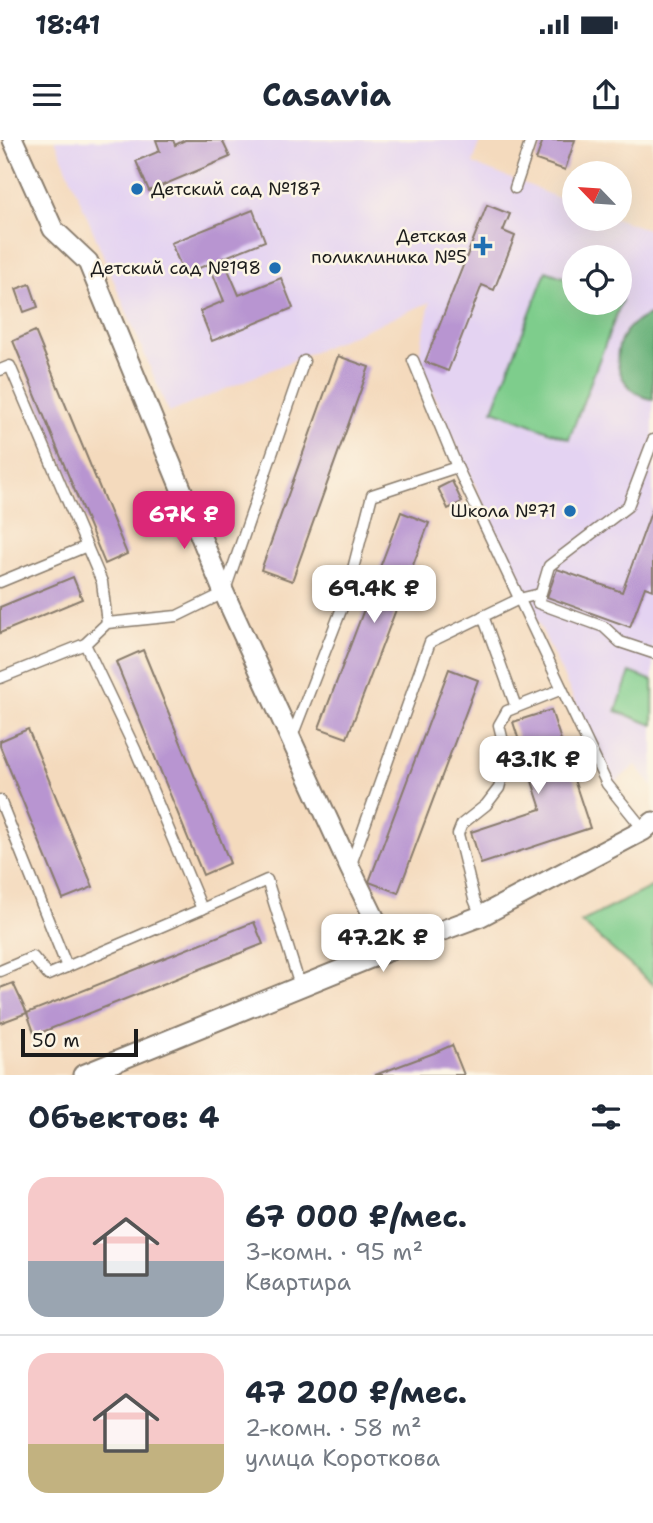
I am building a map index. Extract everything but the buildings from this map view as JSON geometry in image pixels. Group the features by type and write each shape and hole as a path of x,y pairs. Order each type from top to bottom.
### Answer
{"street":[{"path":"13,140 53,229 88,262 223,593 390,950"},
{"path":"83,1075 390,950 481,916 649,826"}],"lane":[{"path":"515,188 531,140"},
{"path":"413,360 457,467 607,784 649,826"},
{"path":"0,678 85,644 107,623 177,616 223,593 303,361"},
{"path":"0,370 10,366 11,368 87,546 102,582 107,623"},
{"path":"653,440 628,506 549,566 538,603 604,627 620,642 653,653"},
{"path":"291,740 345,600 372,495 457,467"},
{"path":"0,582 87,546"},
{"path":"350,868 430,642 519,598 540,594"},
{"path":"483,616 516,707"},
{"path":"85,644 135,749 202,909"},
{"path":"481,916 474,899 458,834 462,824 486,805 499,788 507,758 499,725 507,711 562,689"},
{"path":"0,800 67,967"},
{"path":"0,971 33,957 48,975 267,880 300,986"}],"shaded area":[{"path":"55,140 480,140 473,164 562,199 562,231 632,231 632,224 653,231 653,787 636,765 613,784 448,426 418,360 430,302 169,413"}],"green space":[{"path":"546,271 562,277 562,315 616,315 569,439 493,410"},
{"path":"653,314 653,400 637,393 626,383 617,357 626,331"},
{"path":"630,672 653,681 653,725 616,711"},
{"path":"653,886 653,985 581,922"}],"place":[{"name":"Детский сад №187","path":"137,189"},
{"name":"Детская поликлиника №5","path":"483,246"},
{"name":"Детский сад №198","path":"275,268"},
{"name":"Школа №71","path":"570,511"}]}
